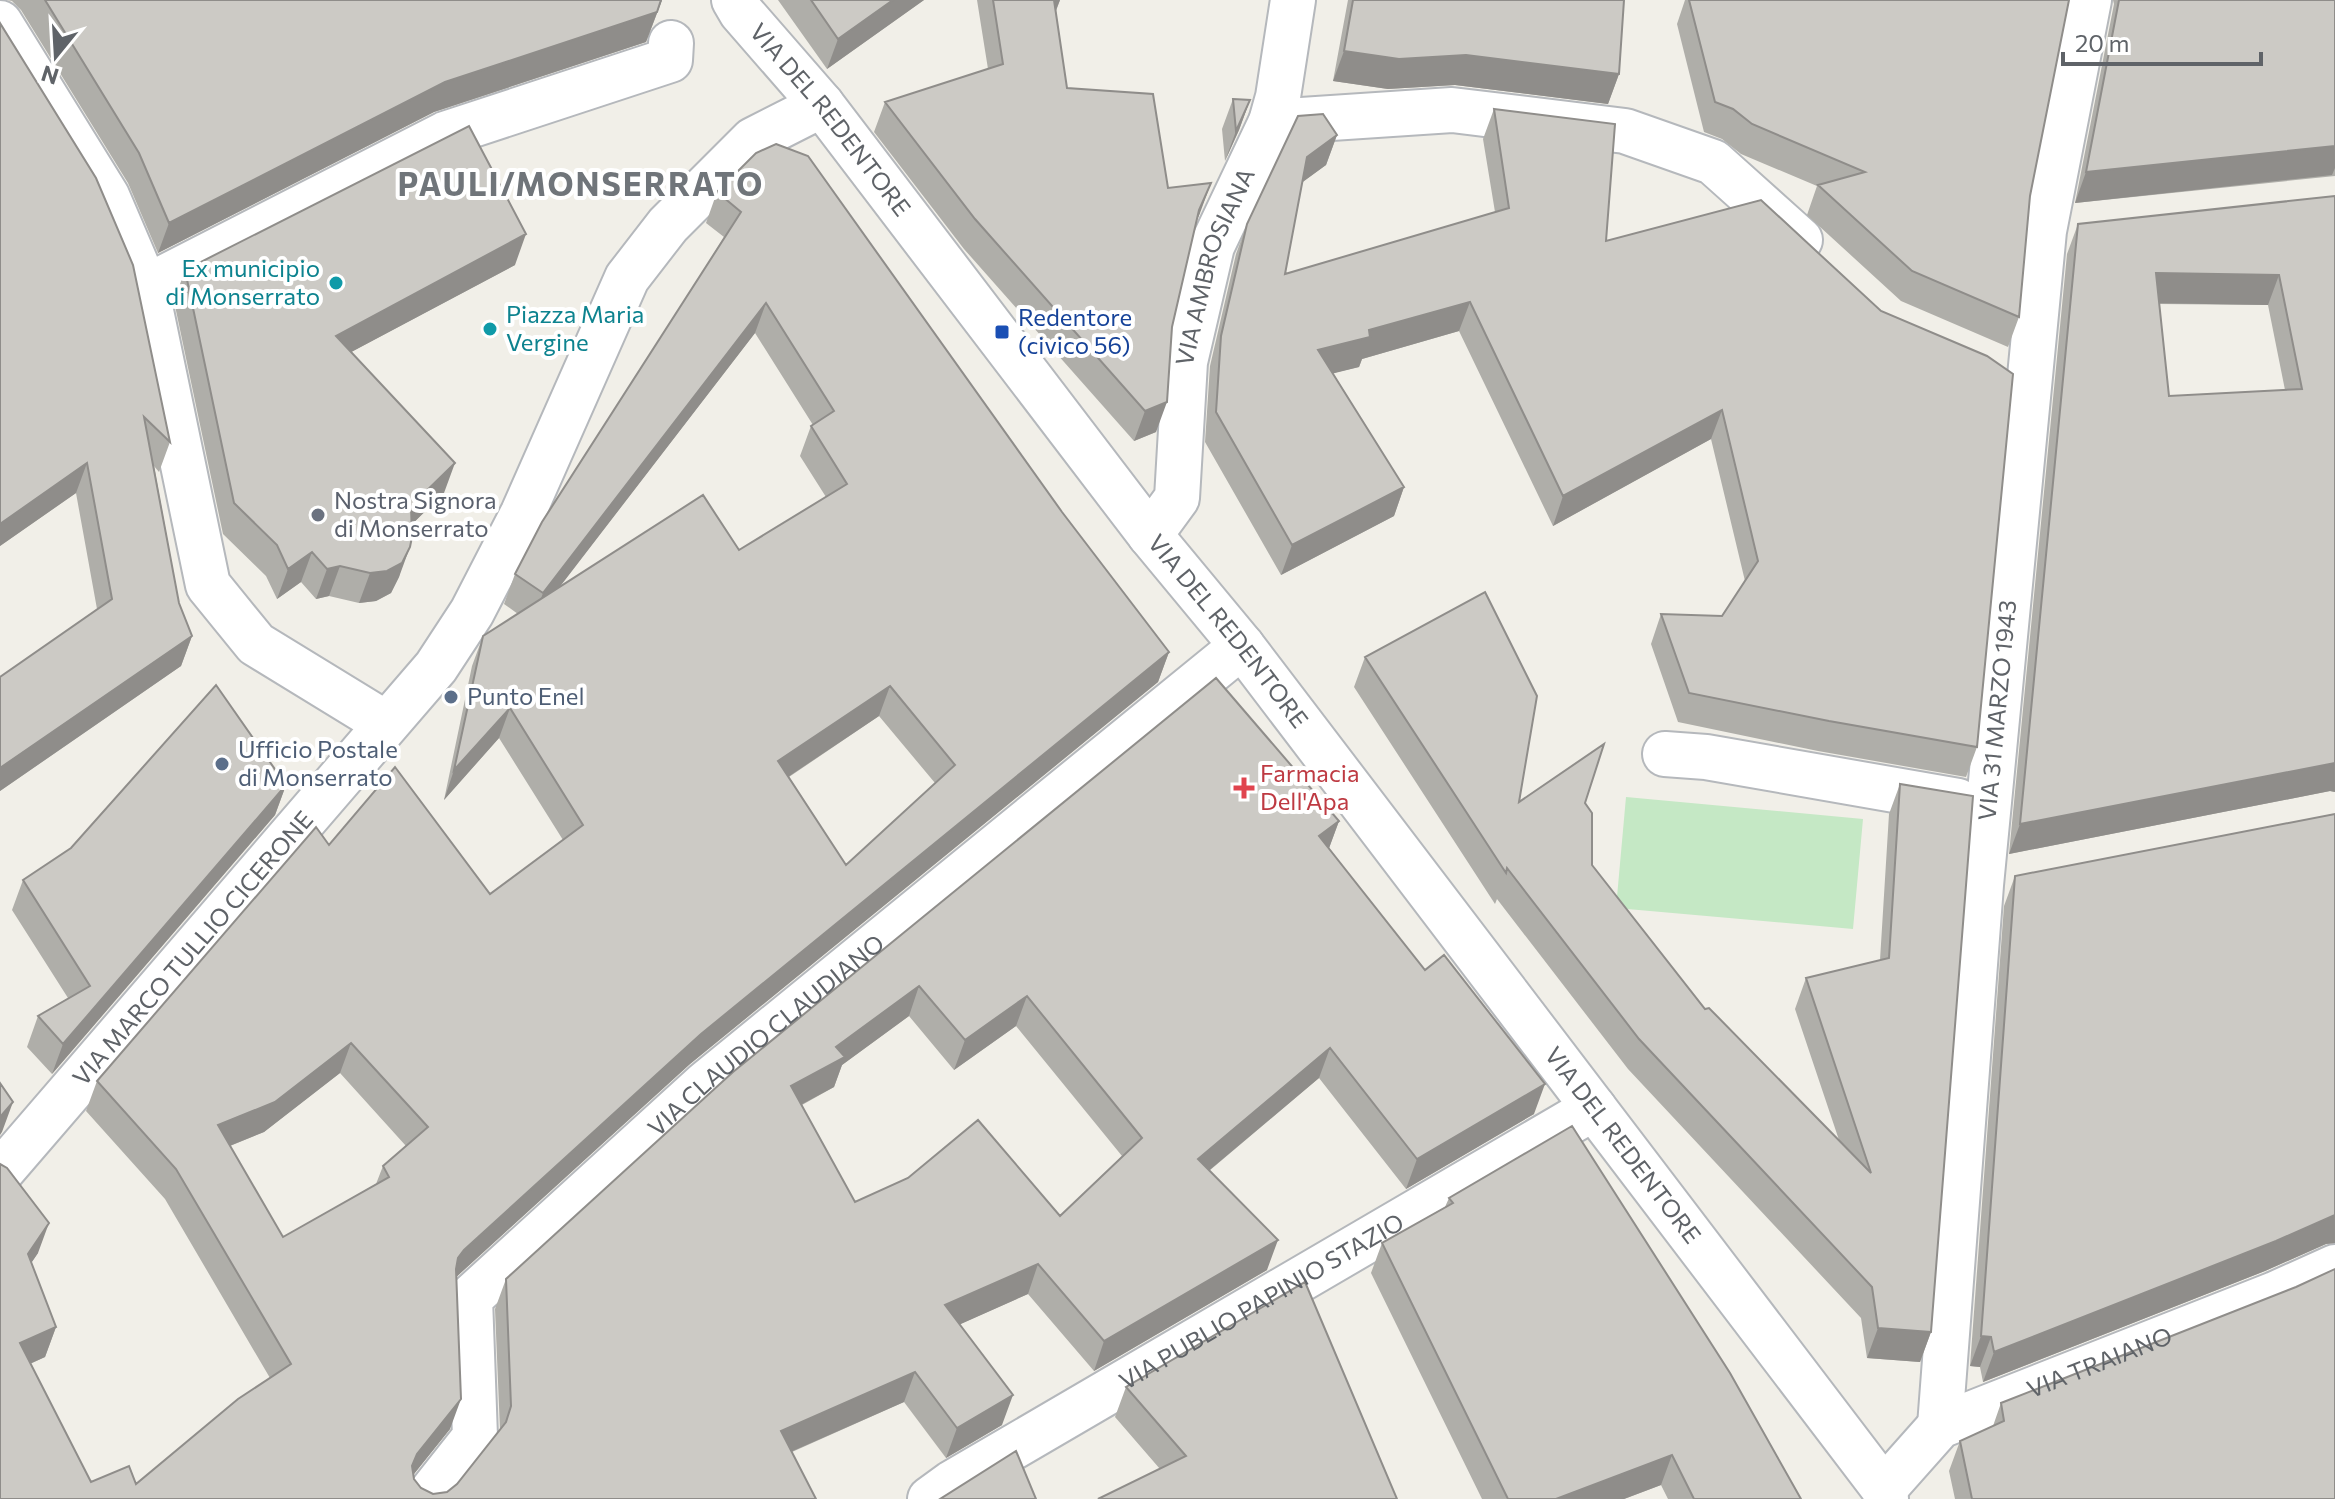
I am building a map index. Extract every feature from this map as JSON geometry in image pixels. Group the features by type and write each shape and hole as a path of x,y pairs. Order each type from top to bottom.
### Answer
{"street":[{"name":"VIA DEL REDENTORE","path":"734,0 822,105 1150,535 1242,646 1885,1494"},
{"name":"VIA AMBROSIANA","path":"1150,535 1177,498 1185,362 1212,246 1271,122 1278,97 1293,0"},
{"name":"VIA 31 MARZO 1943","path":"1940,1426 2000,881 1988,806 2044,231 2089,0"},
{"path":"0,23 107,196 146,287 208,585 256,644 385,723 436,667 472,612 523,513 627,278 668,225 753,140 822,105"},
{"path":"146,287 445,134 670,60 671,43"},
{"path":"1271,122 1452,110 1625,131 1713,162 1827,265"},
{"path":"2044,231 2090,226"},
{"path":"1988,364 2028,391"},
{"name":"VIA CLAUDIO CLAUDIANO","path":"426,1499 475,1437 470,1298 706,1083 1242,646"},
{"name":"VIA MARCO TULLIO CICERONE","path":"0,1173 385,723"},
{"path":"1665,754 1706,757 1988,806"},
{"name":"VIA PUBLIO PAPINIO STAZIO","path":"930,1499 952,1483 1594,1108"},
{"name":"VIA TRAIANO","path":"1885,1494 1940,1426 2275,1294 2335,1267"}],"green space":[{"path":"1626,797 1863,819 1853,929 1616,908"}],"building":[{"path":"45,0 661,0 657,12 445,82 169,223 139,153"},
{"path":"811,0 893,0 838,39"},
{"path":"993,0 1054,0 1067,88 1153,94 1168,188 1211,183 1199,210 1172,327 1167,402 1145,411 975,219 885,102 1003,64"},
{"path":"1353,0 1624,0 1619,74 1466,55 1399,59 1344,51"},
{"path":"1689,0 2069,0 2030,196 2019,317 1912,271 1818,185 1865,172 1752,124 1733,109 1715,102"},
{"path":"2119,0 2335,0 2335,146 2086,172"},
{"path":"0,23 96,178 133,265 170,442 144,417 179,603 192,636 0,768 0,677 112,599 87,463 0,524"},
{"path":"1233,99 1250,100 1236,131"},
{"path":"1494,109 1615,124 1606,241 1761,200 1881,311 1987,356 2013,374 1977,747 1689,693 1661,614 1722,616 1758,561 1722,410 1563,496 1470,302 1369,330 1370,337 1318,350 1404,487 1292,545 1216,412 1221,336 1247,224 1298,116 1323,114 1337,135 1307,157 1285,274 1509,208"},
{"path":"469,126 526,234 336,336 455,463 411,506 412,537 402,563 387,571 370,573 340,566 327,569 312,552 288,569 277,545 234,503 185,270"},
{"path":"776,144 808,156 1062,512 1169,652 701,1034 464,1250 458,1258 456,1269 461,1399 417,1454 412,1466 414,1479 421,1488 433,1494 447,1492 457,1484 506,1422 511,1406 506,1279 733,1072 1216,678 1339,821 1319,836 1425,970 1444,955 1545,1084 1417,1159 1330,1048 1198,1159 1278,1240 1104,1341 1038,1264 945,1305 1013,1395 957,1428 915,1372 781,1431 816,1499 0,1499 0,1164 7,1168 49,1223 28,1254 56,1327 20,1343 91,1482 129,1466 136,1484 238,1399 291,1364 176,1169 97,1081 316,827 329,845 395,767 490,894 583,825 510,708 454,770 483,636 703,495 739,550 847,484 811,426 834,411 766,303 543,593 515,574 542,522 741,212 717,192 756,153","holes":["890,686 955,765 846,865 778,761","919,986 965,1040 1027,996 1142,1138 1060,1216 978,1120 908,1178 855,1202 791,1086 845,1057 836,1047","351,1043 428,1127 383,1166 389,1177 283,1237 218,1125 275,1102"]},
{"path":"2335,196 2335,763 2020,824 2078,224","holes":["2156,273 2279,275 2302,389 2169,396"]},
{"path":"1485,592 1537,696 1519,802 1604,744 1585,803 1592,813 1592,865 1705,1009 1709,1008 1871,1173 1806,978 1889,958 1900,784 1973,796 1931,1332 1878,1328 1872,1287 1639,1039 1507,868 1506,873 1365,657"},
{"path":"216,685 286,785 63,1044 38,1016 90,986 23,880 71,848"},
{"path":"2335,814 2335,1215 1994,1352 1991,1337 1981,1336 2015,876"},
{"path":"0,1083 13,1102 0,1117"},
{"path":"1572,1126 1730,1373 1801,1499 1694,1499 1672,1455 1556,1499 1508,1499 1382,1243 1453,1203 1449,1198"},
{"path":"2335,1269 2335,1499 1972,1499 1960,1441 2004,1421 2001,1403"},
{"path":"1305,1282 1397,1499 1098,1499 1186,1456 1126,1387"},
{"path":"1016,1451 1036,1499 940,1499"}],"place":[{"name":"Ex municipio di Monserrato","path":"336,283"},
{"name":"Piazza Maria Vergine","path":"490,329"},
{"name":"Redentore (civico 56)","path":"1002,332"},
{"name":"Nostra Signora di Monserrato","path":"318,515"},
{"name":"Punto Enel","path":"451,697"},
{"name":"Ufficio Postale di Monserrato","path":"222,764"},
{"name":"Farmacia Dell'Apa","path":"1244,788"}],"district":[{"name":"PAULI/MONSERRATO","path":"581,185"}]}
